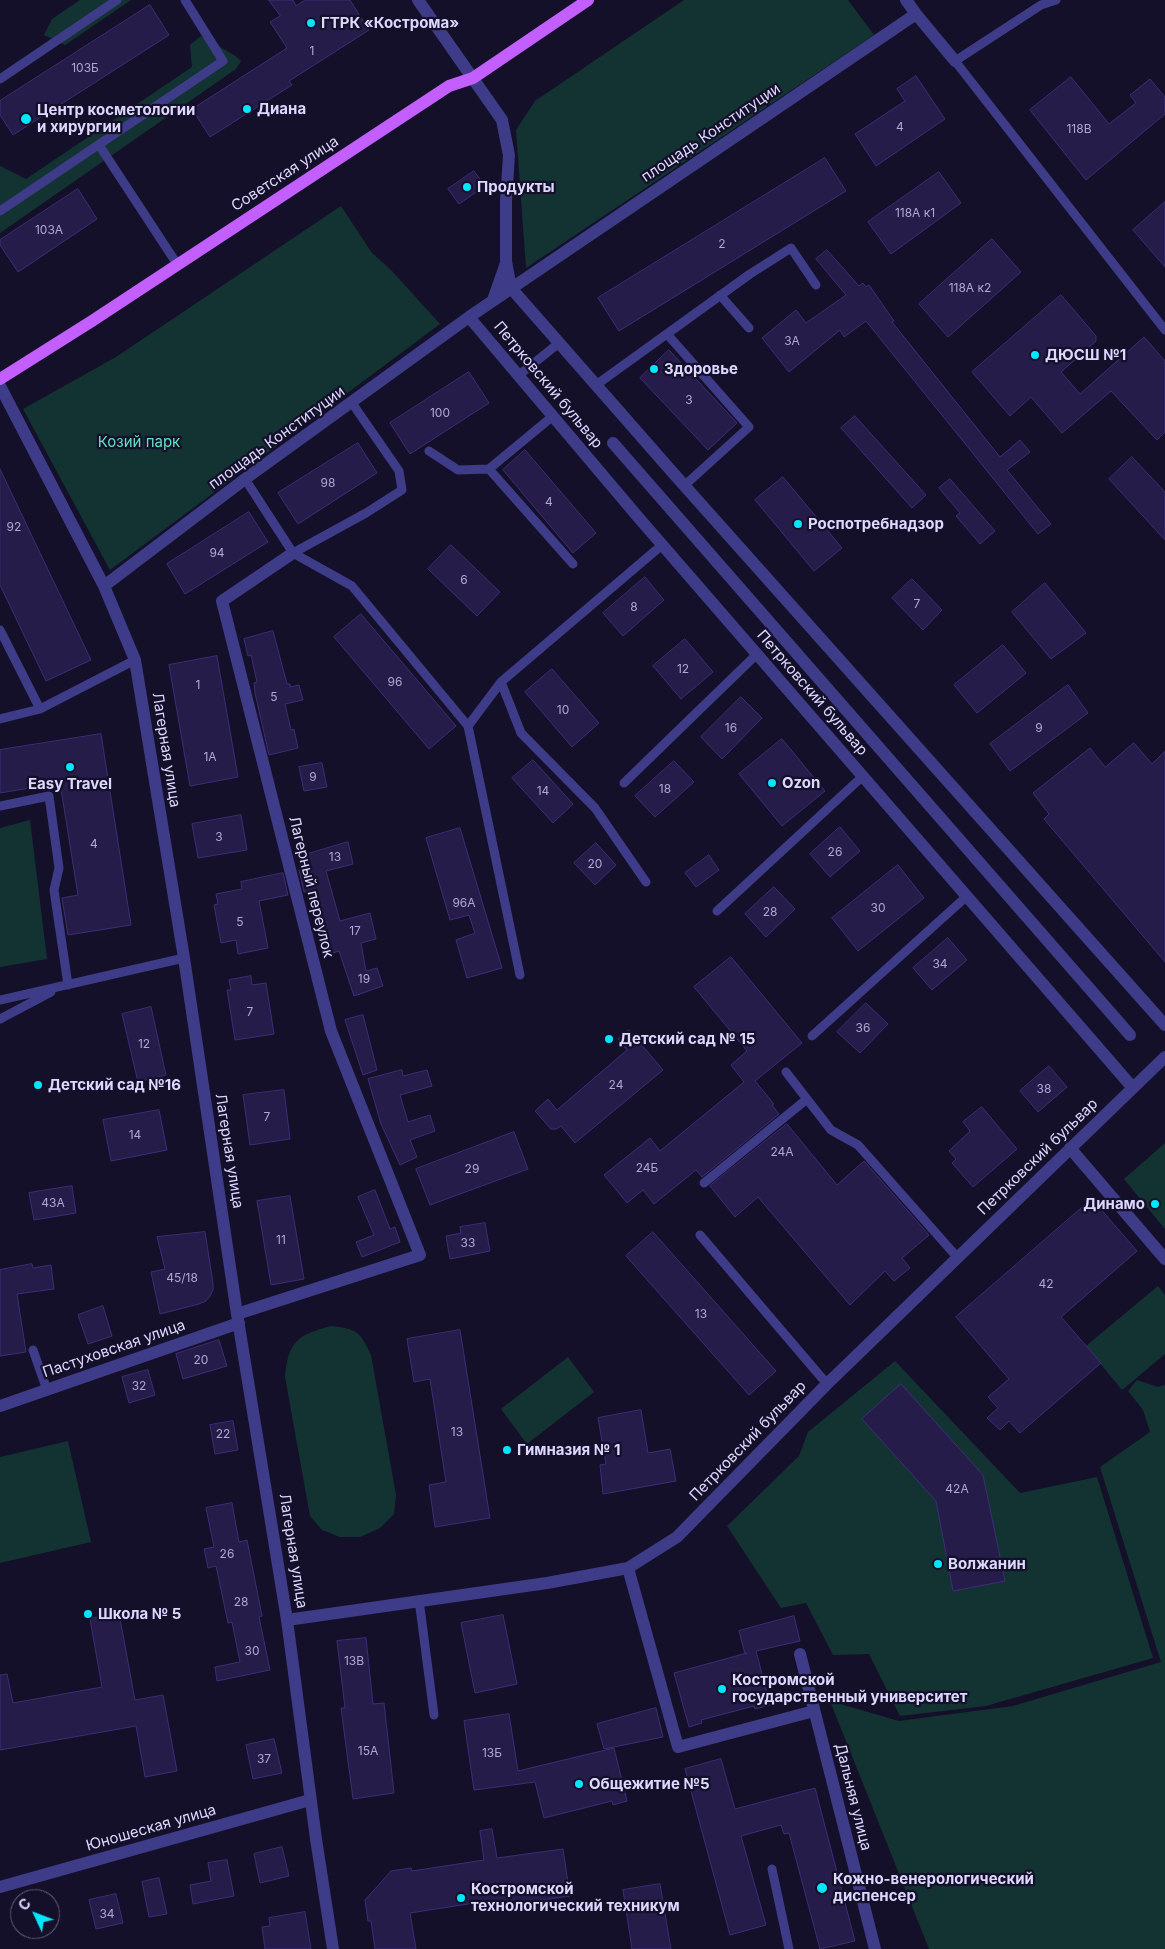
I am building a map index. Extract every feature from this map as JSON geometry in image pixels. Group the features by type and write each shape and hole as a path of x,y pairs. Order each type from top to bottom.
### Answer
{"main road":[{"name":"Советская улица","path":"0,379 92,321 449,86 473,78 588,0"}],"street":[{"path":"418,0 502,120 509,155 506,201 506,261 511,288 684,486 1165,1025"},
{"name":"площадь Конституции","path":"104,586 245,479 469,317 912,5 955,61"},
{"path":"493,300 506,261"},
{"name":"Петрковский бульвар","path":"469,317 662,545 1133,1088"},
{"name":"Лагерная улица","path":"0,386 104,586 135,660 184,958 238,1319 288,1620 310,1800 333,1949"},
{"path":"613,442 1130,1034"},
{"name":"Лагерный переулок","path":"293,553 222,601 331,1031 420,1255"},
{"name":"Петрковский бульвар","path":"288,1620 547,1583 628,1568 677,1537 827,1384 1165,1058"},
{"path":"1070,1148 1165,1259"},
{"name":"Пастуховская улица","path":"0,1406 420,1255"},
{"path":"628,1568 678,1747 814,1711"},
{"name":"Дальняя улица","path":"800,1654 873,1948"},
{"name":"Юношеская улица","path":"0,1887 310,1800"}],"lane":[{"path":"0,78 118,0"},
{"path":"0,212 223,60 185,0"},
{"path":"1056,0 1042,5 955,61 1165,330"},
{"path":"99,145 177,264"},
{"path":"596,385 720,295 791,248 816,286"},
{"path":"720,295 749,328"},
{"path":"667,334 749,427 684,486"},
{"path":"519,375 559,343"},
{"path":"293,553 402,490 399,471 352,403"},
{"path":"429,451 458,470 489,469 553,416"},
{"path":"489,469 573,564"},
{"path":"245,479 293,553 352,586 468,726 520,975"},
{"path":"468,726 500,682 662,545"},
{"path":"0,630 40,709"},
{"path":"624,783 757,654"},
{"path":"0,719 40,709 135,660"},
{"path":"500,682 521,733 596,808 646,882"},
{"path":"717,911 863,776"},
{"path":"0,806 49,796 59,868 54,890 64,986"},
{"path":"812,1036 967,896"},
{"path":"0,1000 184,958"},
{"path":"0,1019 64,986"},
{"path":"786,1072 831,1130 858,1145 957,1257"},
{"path":"704,1184 807,1099"},
{"path":"700,1235 827,1384"},
{"path":"33,1350 47,1390"},
{"path":"419,1600 434,1715"},
{"path":"772,1869 789,1949"}],"green space":[{"path":"80,0 131,0 65,45 44,35 52,19"},
{"path":"684,0 848,0 874,35 526,268 516,130 535,101"},
{"path":"201,36 241,61 236,69 0,233 0,166 26,179 192,67 190,45"},
{"name":"Козий парк","path":"341,206 372,253 392,271 440,324 110,570 23,409 116,357"},
{"path":"30,820 47,959 0,967 0,828"},
{"name":"Динамо","path":"1165,1143 1165,1229 1124,1179"},
{"path":"1158,1286 1165,1295 1165,1354 1122,1390 1086,1346"},
{"path":"331,1326 347,1328 357,1333 364,1341 371,1355 396,1495 394,1514 380,1528 360,1537 340,1537 322,1530 310,1516 285,1377 289,1355 297,1341 310,1333"},
{"path":"568,1357 594,1392 527,1444 501,1409"},
{"name":"Волжанин","path":"895,1361 1020,1493 1097,1477 1153,1658 986,1706 900,1716 869,1654 833,1655 806,1603 781,1608 727,1526 799,1456 808,1432"},
{"path":"1137,1380 1158,1387 1165,1385 1165,1949 929,1949 830,1701 899,1721 1013,1706 1161,1662 1100,1467 1150,1432 1143,1410 1128,1391"},
{"path":"68,1441 91,1542 0,1563 0,1457"}],"building":[{"path":"269,0 293,0 296,6 305,0 350,0 369,30 289,81 292,85 210,137 192,109 287,48 270,22 280,16"},
{"path":"150,5 169,35 13,135 0,115 0,101"},
{"path":"916,76 945,119 876,166 855,134 905,101 897,89"},
{"path":"1071,77 1109,124 1136,103 1130,95 1150,79 1165,97 1165,114 1086,180 1030,110"},
{"path":"825,158 846,191 619,331 598,298"},
{"name":"Продукты","path":"474,171 485,186 459,204 448,189"},
{"path":"939,172 961,203 891,254 868,222"},
{"path":"78,189 97,219 18,272 0,245 0,240"},
{"path":"1165,202 1165,267 1133,230"},
{"path":"992,239 1021,272 948,337 919,304"},
{"path":"827,250 859,286 863,283 866,287 869,285 894,321 892,322 1000,457 1020,440 1030,452 1007,470 1051,524 1038,534 866,321 844,337 840,330 789,372 762,338 796,310 806,323 846,295 816,259"},
{"path":"1061,295 1096,336 1096,341 1061,372 1080,394 1144,337 1165,361 1165,432 1157,440 1111,391 1062,433 1031,397 1010,416 972,372"},
{"path":"669,350 737,423 708,450 640,378"},
{"path":"469,372 489,403 410,454 390,423"},
{"path":"855,416 926,495 912,508 841,428"},
{"path":"358,443 377,473 298,524 278,493"},
{"path":"525,450 596,533 573,553 503,470"},
{"path":"1132,457 1165,492 1165,540 1109,479"},
{"path":"0,469 91,660 46,681 0,585"},
{"name":"Роспотребнадзор","path":"783,477 842,548 814,571 755,500"},
{"path":"950,479 995,531 980,544 956,516 960,513 939,488"},
{"path":"249,512 268,542 185,594 167,564"},
{"path":"451,545 500,592 477,616 428,569"},
{"path":"645,577 664,600 623,636 603,613"},
{"path":"912,579 942,610 923,630 892,598"},
{"path":"1045,583 1086,633 1051,659 1012,612"},
{"path":"361,614 456,726 429,749 334,637"},
{"path":"273,631 287,684 290,684 290,687 299,685 303,700 285,704 291,730 294,729 298,748 269,755 255,693 254,683 257,682 251,655 248,656 244,639"},
{"path":"685,639 713,672 681,699 653,666"},
{"path":"1003,645 1026,673 977,713 954,685"},
{"path":"217,656 238,777 190,786 169,665"},
{"path":"552,669 599,723 572,747 525,692"},
{"path":"1068,685 1088,713 1010,771 990,744"},
{"path":"741,697 762,718 722,759 701,737"},
{"path":"101,734 131,925 68,935 62,898 78,895 60,783 0,793 0,750"},
{"path":"782,739 825,791 782,826 739,774"},
{"path":"1134,743 1152,764 1165,751 1165,962 1044,819 1049,814 1033,793 1090,748 1105,767"},
{"path":"533,760 573,804 553,823 512,778"},
{"path":"674,761 694,782 655,817 635,796"},
{"path":"322,763 327,787 304,791 299,767"},
{"path":"241,815 247,850 198,858 192,824"},
{"path":"840,827 860,851 830,877 810,854"},
{"path":"460,828 502,968 467,978 456,940 475,933 469,915 450,920 426,838"},
{"path":"348,842 353,864 326,871 340,921 370,913 376,939 361,943 366,971 377,968 383,986 354,996 339,951 330,954 310,891 304,892 298,857"},
{"path":"596,843 616,865 595,885 574,863"},
{"path":"709,855 719,870 696,887 685,873"},
{"path":"898,865 924,898 858,951 832,918"},
{"path":"283,873 288,895 259,901 268,948 238,954 236,940 221,943 214,905 218,904 216,894 242,889 241,882"},
{"path":"774,887 795,909 766,937 745,914"},
{"path":"948,938 967,960 932,990 913,968"},
{"path":"731,957 802,1043 755,1081 774,1104 772,1105 779,1114 702,1177 696,1170 654,1204 643,1190 627,1203 604,1175 650,1138 660,1151 744,1082 731,1065 747,1051 694,987"},
{"path":"251,976 252,985 266,983 274,1034 235,1040 227,990 231,990 229,980"},
{"path":"866,1003 888,1024 860,1053 837,1032"},
{"path":"151,1007 166,1075 138,1082 122,1014"},
{"path":"363,1015 377,1070 363,1075 345,1020"},
{"path":"629,1030 663,1070 575,1143 561,1126 551,1129 535,1111 548,1099 557,1110 627,1050 618,1039"},
{"path":"1049,1066 1067,1087 1038,1112 1020,1091"},
{"path":"402,1070 403,1076 427,1070 432,1086 400,1095 408,1122 430,1115 435,1131 410,1140 417,1157 400,1165 381,1124 368,1079"},
{"path":"284,1090 290,1139 250,1145 243,1095"},
{"path":"982,1107 1017,1149 973,1187 952,1163 956,1159 949,1151 970,1131 963,1122"},
{"path":"159,1110 167,1150 111,1161 103,1120"},
{"path":"787,1124 837,1185 864,1161 929,1235 902,1258 910,1268 894,1281 885,1271 850,1305 758,1197 735,1217 710,1186"},
{"path":"514,1132 528,1169 430,1205 416,1169"},
{"path":"72,1186 76,1213 34,1220 29,1193"},
{"path":"375,1190 390,1229 395,1227 400,1242 362,1257 356,1242 374,1235 358,1197"},
{"path":"290,1196 304,1279 271,1285 257,1201"},
{"path":"1092,1199 1137,1251 1061,1317 1101,1363 1020,1433 1009,1421 1000,1430 987,1418 998,1408 988,1397 1009,1379 956,1317"},
{"path":"485,1223 490,1251 450,1259 446,1236 461,1233 460,1227"},
{"path":"205,1232 213,1283 213,1290 210,1296 206,1301 199,1304 160,1314 151,1272 165,1269 157,1237"},
{"path":"653,1232 776,1371 749,1395 626,1256"},
{"path":"32,1264 33,1268 51,1265 54,1289 17,1294 26,1352 0,1356 0,1270"},
{"path":"103,1306 112,1336 88,1344 78,1315"},
{"path":"460,1330 490,1518 435,1527 429,1485 446,1482 430,1379 414,1382 407,1339"},
{"path":"219,1340 227,1366 183,1379 176,1354"},
{"path":"148,1370 155,1395 129,1403 122,1377"},
{"path":"901,1384 983,1475 1005,1581 953,1591 936,1501 862,1419"},
{"path":"641,1410 648,1453 670,1449 676,1481 603,1494 600,1465 606,1464 598,1418"},
{"path":"233,1421 238,1450 215,1454 210,1425"},
{"path":"232,1503 239,1542 247,1540 262,1616 259,1617 270,1670 217,1681 215,1667 240,1662 232,1622 228,1623 216,1566 208,1568 204,1549 214,1547 206,1508"},
{"path":"119,1613 135,1700 163,1695 177,1771 145,1777 136,1726 0,1750 0,1675 7,1674 13,1703 102,1687 90,1619"},
{"path":"503,1615 517,1684 475,1693 461,1623"},
{"name":"Костромской государственный университет","path":"794,1616 800,1641 756,1651 770,1705 755,1709 754,1706 701,1720 702,1723 689,1727 674,1673 745,1654 739,1631"},
{"path":"366,1638 373,1704 384,1703 394,1793 353,1799 341,1708 345,1708 337,1641"},
{"path":"656,1708 663,1737 604,1749 597,1724"},
{"path":"509,1714 518,1771 614,1748 627,1801 613,1805 612,1801 544,1818 535,1782 474,1790 464,1721"},
{"path":"274,1739 282,1773 253,1779 246,1745"},
{"path":"721,1759 735,1809 815,1788 855,1941 820,1949 789,1833 784,1834 781,1825 741,1836 766,1925 730,1935 685,1769"},
{"name":"Костромской технологический техникум","path":"492,1829 497,1858 563,1849 570,1896 482,1909 481,1902 410,1913 416,1949 375,1949 371,1921 368,1921 365,1900 391,1871 411,1868 412,1871 484,1860 480,1831"},
{"path":"282,1847 289,1876 260,1883 254,1854"},
{"path":"227,1860 234,1896 193,1904 190,1885 211,1881 208,1863"},
{"path":"159,1878 167,1914 149,1917 142,1882"},
{"path":"660,1884 671,1949 632,1949 623,1890"},
{"path":"116,1894 123,1923 96,1929 89,1900"},
{"path":"305,1912 311,1949 265,1949 262,1927 270,1926 269,1918"}],"place":[{"name":"ГТРК «Кострома»","path":"311,23"},
{"name":"Диана","path":"247,109"},
{"name":"Центр косметологии и хирургии","path":"26,119"},
{"name":"Продукты","path":"467,187"},
{"name":"ДЮСШ №1","path":"1035,355"},
{"name":"Здоровье","path":"654,369"},
{"name":"Роспотребнадзор","path":"798,524"},
{"name":"Easy Travel","path":"70,767"},
{"name":"Ozon","path":"772,783"},
{"name":"Детский сад № 15","path":"609,1039"},
{"name":"Детский сад №16","path":"38,1085"},
{"name":"Динамо","path":"1155,1204"},
{"name":"Гимназия № 1","path":"507,1450"},
{"name":"Волжанин","path":"938,1564"},
{"name":"Школа № 5","path":"88,1614"},
{"name":"Костромской государственный университет","path":"722,1689"},
{"name":"Общежитие №5","path":"579,1784"},
{"name":"Кожно-венерологический диспенсер","path":"822,1888"},
{"name":"Костромской технологический техникум","path":"461,1898"}]}
